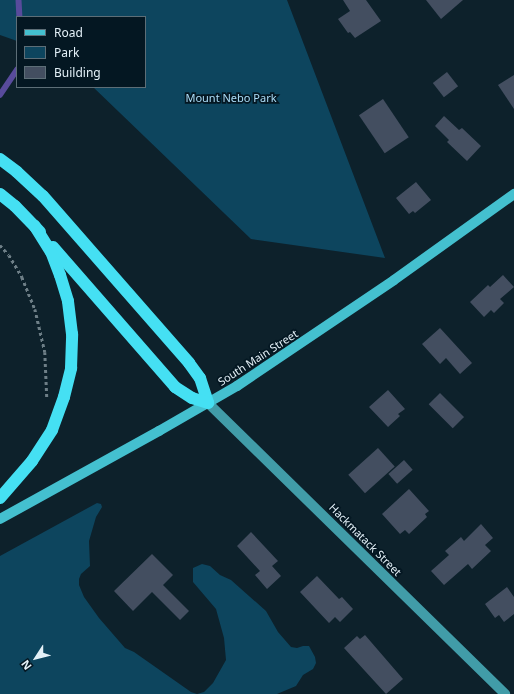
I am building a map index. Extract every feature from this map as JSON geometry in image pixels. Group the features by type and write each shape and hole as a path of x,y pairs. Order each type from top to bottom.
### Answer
{"highway":[{"path":"0,159 17,172 43,196 189,363 200,378 208,403"},
{"path":"0,194 35,226 175,387 192,398 208,403"},
{"path":"0,498 32,461 46,441 58,415 70,368 72,334 64,288 51,252 35,226"}],"main road":[{"name":"South Main Street","path":"0,519 208,403 333,323 514,194"}],"street":[{"name":"Hackmatack Street","path":"208,403 505,694"}],"path":[{"path":"0,245 9,255 22,277 35,309 45,352 47,399"}],"green space":[{"name":"Mount Nebo Park","path":"0,0 287,0 385,258 251,239 94,88 146,88 146,16 16,16 16,41 0,35"},
{"path":"97,503 101,504 102,507 96,517 89,541 90,566 81,574 79,579 79,585 84,597 99,618 125,648 134,652 191,692 197,694 0,694 0,556"},
{"path":"202,564 210,566 220,575 231,580 266,611 278,632 291,647 297,648 309,646 315,657 316,663 313,669 303,675 296,686 277,694 197,694 204,692 213,683 226,660 224,638 216,609 193,582 193,568"}],"building":[{"path":"343,0 366,0 381,21 355,38 350,32 348,33 338,19 350,11"},
{"path":"426,0 463,0 441,19"},
{"path":"447,72 458,86 444,97 433,83"},
{"path":"514,75 514,109 498,85"},
{"path":"383,99 409,137 385,153 359,115"},
{"path":"444,116 459,130 462,128 481,146 467,161 447,142 449,140 435,126"},
{"path":"416,182 431,200 415,213 413,211 409,214 396,198"},
{"path":"503,275 514,287 500,299 504,303 494,313 491,310 484,317 470,302 488,285 490,287"},
{"path":"440,328 472,363 460,374 446,358 440,364 422,344"},
{"path":"388,390 405,409 398,414 400,416 388,427 369,407"},
{"path":"440,393 464,417 453,428 429,404"},
{"path":"378,448 395,467 365,493 348,475"},
{"path":"404,460 413,470 397,484 388,474"},
{"path":"409,489 429,511 425,514 427,517 409,534 405,530 400,534 382,514"},
{"path":"481,524 493,538 485,545 491,551 472,569 468,564 444,585 431,571 449,555 445,551 461,537 464,541"},
{"path":"251,532 278,561 272,566 281,576 267,589 255,575 260,571 237,546"},
{"path":"152,554 173,575 163,585 189,611 180,620 152,592 133,611 114,591"},
{"path":"317,576 339,599 342,597 353,609 340,622 335,617 329,623 300,592"},
{"path":"507,587 514,597 514,614 504,622 499,615 495,618 485,604"},
{"path":"365,635 403,679 386,694 344,648 357,636 360,639"}],"waterway":[{"path":"19,0 20,16"},
{"path":"0,95 16,71"}]}
